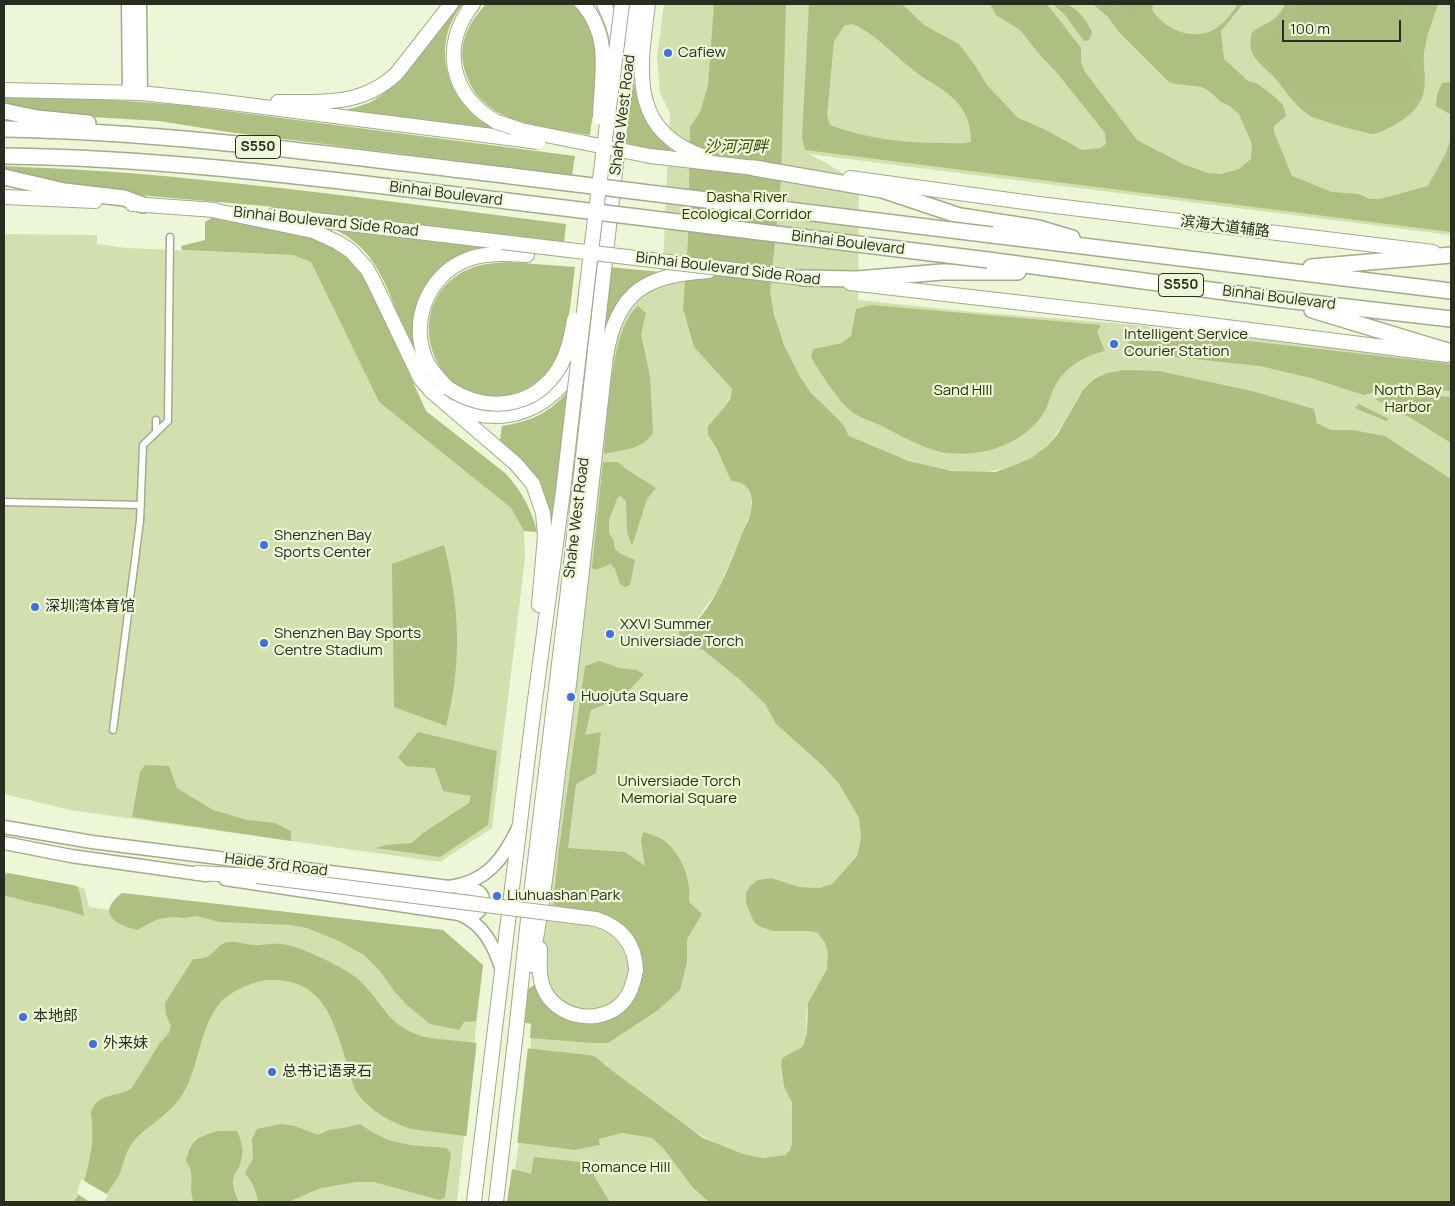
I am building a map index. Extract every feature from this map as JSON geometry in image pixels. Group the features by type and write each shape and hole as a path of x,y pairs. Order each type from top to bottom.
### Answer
{"highway":[{"path":"4,111 37,118 127,127 188,139"},
{"name":"Binhai Boulevard","path":"4,129 87,132 188,139 993,228 1107,249 1451,291"},
{"name":"Binhai Boulevard","path":"4,156 184,166 296,176 507,201 987,266 1085,272 1277,299 1451,319"},
{"path":"754,168 882,190 993,228"},
{"path":"4,177 64,191 124,198 143,205"},
{"path":"1274,269 1451,255"},
{"path":"802,278 857,278 942,272 987,266"},
{"path":"1277,299 1451,354"}],"main road":[{"path":"128,4 135,93"},
{"path":"135,93 140,4"},
{"path":"216,101 322,102 366,94 388,82 397,73 451,4"},
{"path":"473,4 459,26 454,40 454,63 456,76 468,100 486,116 497,122 530,132 650,156"},
{"path":"583,4 597,25 603,46 600,180"},
{"path":"604,4 613,25 619,48 620,128"},
{"name":"Shahe West Road","path":"474,1202 622,4"},
{"name":"Shahe West Road","path":"516,1032 620,128 636,4"},
{"path":"648,4 642,50 641,80 644,98 656,123 674,141 687,150 703,156 754,168"},
{"path":"4,90 135,93 216,101 754,168"},
{"name":"滨海大道辅路","path":"754,168 865,180 1451,255"},
{"name":"Binhai Boulevard Side Road","path":"4,197 207,209 288,216 1451,354"},
{"path":"207,209 313,231 351,251 368,269 420,378 431,391 498,404 510,403 529,396 549,381 559,369 569,346 591,251"},
{"path":"533,715 535,640 546,536 543,513 533,484 496,445 477,421 457,408 446,394 428,364 420,338 422,312 426,299 434,286 452,268 477,256 492,254 570,258 631,257"},
{"path":"477,421 496,416 512,415 528,410 543,403 556,393 571,374 579,358 592,323 606,261"},
{"path":"496,1202 516,1032 540,914 570,684 610,334 618,314 629,299 653,281 672,274 713,270 742,271"},
{"path":"568,590 570,684"},
{"name":"Haide 3rd Road","path":"4,826 84,841 449,887 466,884 490,871 507,849 520,823"},
{"name":"Haide 3rd Road","path":"4,843 71,856 447,912 467,918 480,928 493,946 502,970"},
{"path":"230,874 232,860"},
{"path":"197,874 257,876 596,919 617,929 628,941 634,954 636,970 632,987 623,1002 610,1011 593,1016 584,1016 561,1009 550,999 541,980 540,914"},
{"path":"447,912 470,914 476,912 482,906 483,900 481,894 476,890 449,887"}],"street":[{"path":"113,730 142,505 143,445 168,421 170,237"},
{"path":"156,420 156,433"},
{"path":"4,502 142,505"}],"green space":[{"path":"459,4 463,4 454,17 445,45 445,60 448,74 453,88 471,113 486,124 504,133 337,112 371,102 398,81"},
{"path":"486,4 573,4 585,17 592,32 598,66 590,135 550,129 512,119 495,111 481,99 470,84 462,55 467,31"},
{"path":"664,4 1451,4 1451,235 809,154 844,175 850,180 859,194 858,300 973,312 1127,324 1451,361 1451,479 1385,436 1354,430 1331,430 1317,423 1083,390 1055,436 1040,452 1031,458 1008,468 984,472 947,470 903,458 848,435 841,423 816,399 797,372 780,332 769,291 683,309 694,347 732,389 726,405 708,426 708,435 740,481 748,487 751,497 751,512 718,590 695,622 687,628 703,650 740,680 765,704 776,724 824,767 839,784 859,818 861,838 857,856 832,884 819,888 800,887 771,878 758,880 773,931 803,930 818,933 825,943 829,960 826,973 807,1009 807,1037 805,1042 798,1051 785,1057 781,1065 782,1078 792,1105 792,1141 790,1150 787,1153 773,1157 754,1157 732,1151 710,1140 666,1112 596,1057 530,1049 612,354 629,313 642,298 662,284 670,113 660,93 657,58"},
{"path":"809,4 902,4 924,25 959,44 987,85 1018,118 1044,129 1082,150 1101,148 1106,144 1105,133 1020,30 996,15 990,4 1047,4 1081,48 1081,62 1085,72 1137,140 1183,164 1208,173 1221,174 1239,169 1251,159 1252,144 1239,114 1202,87 1169,82 1119,32 1108,17 1093,4 1117,4 1139,27 1132,4 1153,4 1152,10 1164,23 1178,31 1194,34 1215,29 1238,4 1243,4 1221,31 1224,59 1248,81 1258,84 1283,105 1286,116 1274,126 1274,132 1292,176 1332,192 1358,194 1370,199 1380,199 1428,186 1445,155 1451,139 1451,232 805,150 802,138","holes":["853,24 862,29 917,73 945,91 955,100 967,119 970,127 971,142 929,143 900,141 858,134 830,125 827,115 834,41 845,25"]},
{"path":"1285,4 1298,4 1277,33 1265,39 1257,40 1416,75 1400,43 1398,36 1399,22 1408,4 1438,4 1425,47 1425,86 1420,101 1412,113 1396,125 1373,134 1321,120 1305,112 1256,60 1251,50 1251,37 1254,31 1275,18"},
{"path":"633,75 643,115 654,132 671,147 670,152 639,148 624,142"},
{"path":"4,96 87,98 181,105 575,156 572,175 228,132 159,121 58,115 4,105"},
{"path":"4,166 122,173 240,184 566,224 564,243 264,206 81,190 4,173"},
{"path":"212,218 238,220 300,233 335,245 358,266 374,296 426,411 505,473 525,501 537,532 524,531 511,508 379,402 311,262 293,255 182,250 181,246 205,240 205,222"},
{"path":"326,225 505,248 478,249 459,256 438,271 423,291 415,314 414,327 417,347 429,378 413,351 387,289 374,264 353,240"},
{"name":"Shenzhen Bay Sports Center","path":"4,234 97,235 97,244 126,248 293,255 311,262 379,402 511,508 524,531 525,559 492,828 440,862 70,810 4,794"},
{"path":"508,262 575,267 565,335 557,356 549,369 533,385 512,394 483,395 460,387 442,370 432,349 429,325 435,302 449,282 474,267"},
{"path":"609,267 661,272 640,283 624,296 617,304 601,335"},
{"name":"Sand HIll","path":"871,305 1101,325 1097,332 1105,351 1089,356 1074,364 1062,375 1053,390 1041,418 1018,438 994,449 981,452 941,452 919,444 849,410 837,396 811,357 813,349 842,343 851,336 856,309"},
{"path":"638,306 646,313 641,334 650,377 653,433 649,439 637,446 604,454 609,397 616,353 621,334 629,317"},
{"path":"1129,331 1169,332 1451,364 1451,391 1404,386 1364,395 1311,378 1260,366 1128,352"},
{"path":"569,390 552,536 550,513 543,492 524,464 500,440 502,426 531,419 547,411"},
{"name":"North Bay Harbor","path":"1400,394 1451,397 1451,443 1411,418 1375,399"},
{"path":"1359,404 1389,419 1386,421 1355,408"},
{"path":"603,462 618,462 656,488 647,499 632,546 627,532 626,502 622,497 619,496 617,499 609,520 609,533 613,539 615,549 635,560 630,585 625,587 620,584 615,569 611,564 596,570 592,568"},
{"path":"600,661 619,668 636,670 644,674 623,697 591,710 585,735 601,732 596,773 576,784 568,848 625,852 645,866 641,841 643,832 660,838 675,851 680,859 689,885 689,902 702,914 687,939 687,962 680,990 658,1010 608,1043 530,1038 531,1024 523,1022 528,989 536,984 539,990 594,1019 638,980 618,922 597,912 553,905 559,848 585,666"},
{"path":"418,732 497,751 488,825 440,857 376,848 386,845 412,843 423,833 469,803 471,796 443,791 435,768 406,766 398,757"},
{"path":"145,765 169,766 177,788 213,810 247,820 275,823 291,831 291,841 132,817 140,772"},
{"path":"4,872 84,888 89,907 108,910 122,893 443,930 483,965 457,1202 4,1202"},
{"path":"8,873 77,886 84,916 59,908 4,896 4,876"},
{"path":"122,893 443,930 483,965 476,1021 464,1022 459,1030 430,1024 407,1005 394,991 381,972 364,955 339,941 307,928 291,925 219,922 197,916 158,919 137,930 129,928 115,921 109,912 114,900"},
{"path":"280,1124 295,1126 318,1135 329,1130 360,1124 388,1140 410,1145 446,1148 451,1153 445,1197 440,1200 374,1182 356,1182 321,1188 288,1202 258,1202 254,1186 245,1173 253,1159 252,1139 257,1129"},
{"path":"218,1131 237,1131 241,1140 242,1159 233,1183 239,1202 194,1202 191,1191 192,1177 186,1161 190,1148 200,1137"},
{"name":"Romance Hill","path":"622,1133 652,1138 659,1143 693,1188 709,1202 510,1202 519,1143 574,1150 600,1145 599,1139"},
{"path":"534,1157 590,1163 595,1178 610,1202 507,1202 512,1169 531,1174"}],"water":[{"name":"沙河河畔","path":"714,4 786,4 781,181 770,291 774,314 784,345 799,375 811,393 842,423 849,436 909,461 952,471 995,472 1031,458 1046,447 1057,435 1083,390 1093,380 1107,373 1124,370 1159,371 1252,391 1314,409 1317,423 1331,430 1354,430 1385,436 1451,479 1451,1202 709,1202 693,1188 663,1148 652,1138 622,1133 599,1139 600,1145 574,1150 411,1129 389,1120 369,1106 356,1092 332,1021 325,1007 316,996 304,987 288,981 269,980 256,982 242,988 219,1004 207,1026 188,1084 177,1102 133,1142 118,1177 101,1202 73,1202 80,1191 88,1166 92,1140 91,1112 94,1106 103,1098 131,1089 160,1043 169,1033 171,1026 166,1015 165,1003 193,959 211,954 226,942 252,945 282,944 324,959 358,979 388,1015 405,1029 416,1034 430,1038 590,1055 596,1057 703,1138 743,1154 763,1158 785,1155 790,1150 792,1143 792,1103 784,1086 781,1067 782,1059 801,1048 804,1044 807,1033 808,1003 827,969 828,953 825,943 818,933 810,931 773,931 761,927 754,922 746,903 746,893 750,886 758,880 771,878 800,887 819,888 832,884 857,856 861,838 859,818 839,784 824,767 776,724 765,704 740,680 703,650 680,642 679,631 690,627 696,622 717,592 748,520 752,505 749,490 742,483 731,481 717,449 708,435 708,426 730,399 732,389 694,347 683,309 688,240 690,127 700,112 708,86"},
{"path":"1053,4 1069,5 1077,11 1091,29 1092,33 1089,40 1084,41 1065,15"},
{"path":"1117,4 1132,4 1140,28"},
{"path":"1298,4 1408,4 1401,20 1399,37 1401,46 1417,76 1416,92 1410,102 1315,106 1305,104 1257,54 1254,46 1257,40 1265,39 1277,33"},
{"path":"1451,82 1451,113 1448,113 1436,106 1437,95 1442,83"},
{"path":"444,545 453,591 457,636 455,681 446,726 394,707 392,564"}],"pier":[{"path":"477,1040 528,1046 517,1145 466,1139"},
{"path":"81,1179 108,1195 104,1202 90,1202 77,1193"}],"place":[{"name":"Cafiew","path":"668,53"},
{"name":"Intelligent Service Courier Station","path":"1114,344"},
{"name":"Shenzhen Bay Sports Center","path":"264,545"},
{"name":"深圳湾体育馆","path":"35,607"},
{"name":"XXVI Summer Universiade Torch","path":"610,634"},
{"name":"Shenzhen Bay Sports Centre Stadium","path":"264,643"},
{"name":"Huojuta Square","path":"571,697"},
{"name":"Liuhuashan Park","path":"497,896"},
{"name":"本地郎","path":"23,1017"},
{"name":"外来妹","path":"93,1044"},
{"name":"总书记语录石","path":"272,1072"}],"park label":[{"name":"Dasha River Ecological Corridor","path":"747,206"},
{"name":"Universiade Torch Memorial Square","path":"679,790"}]}
